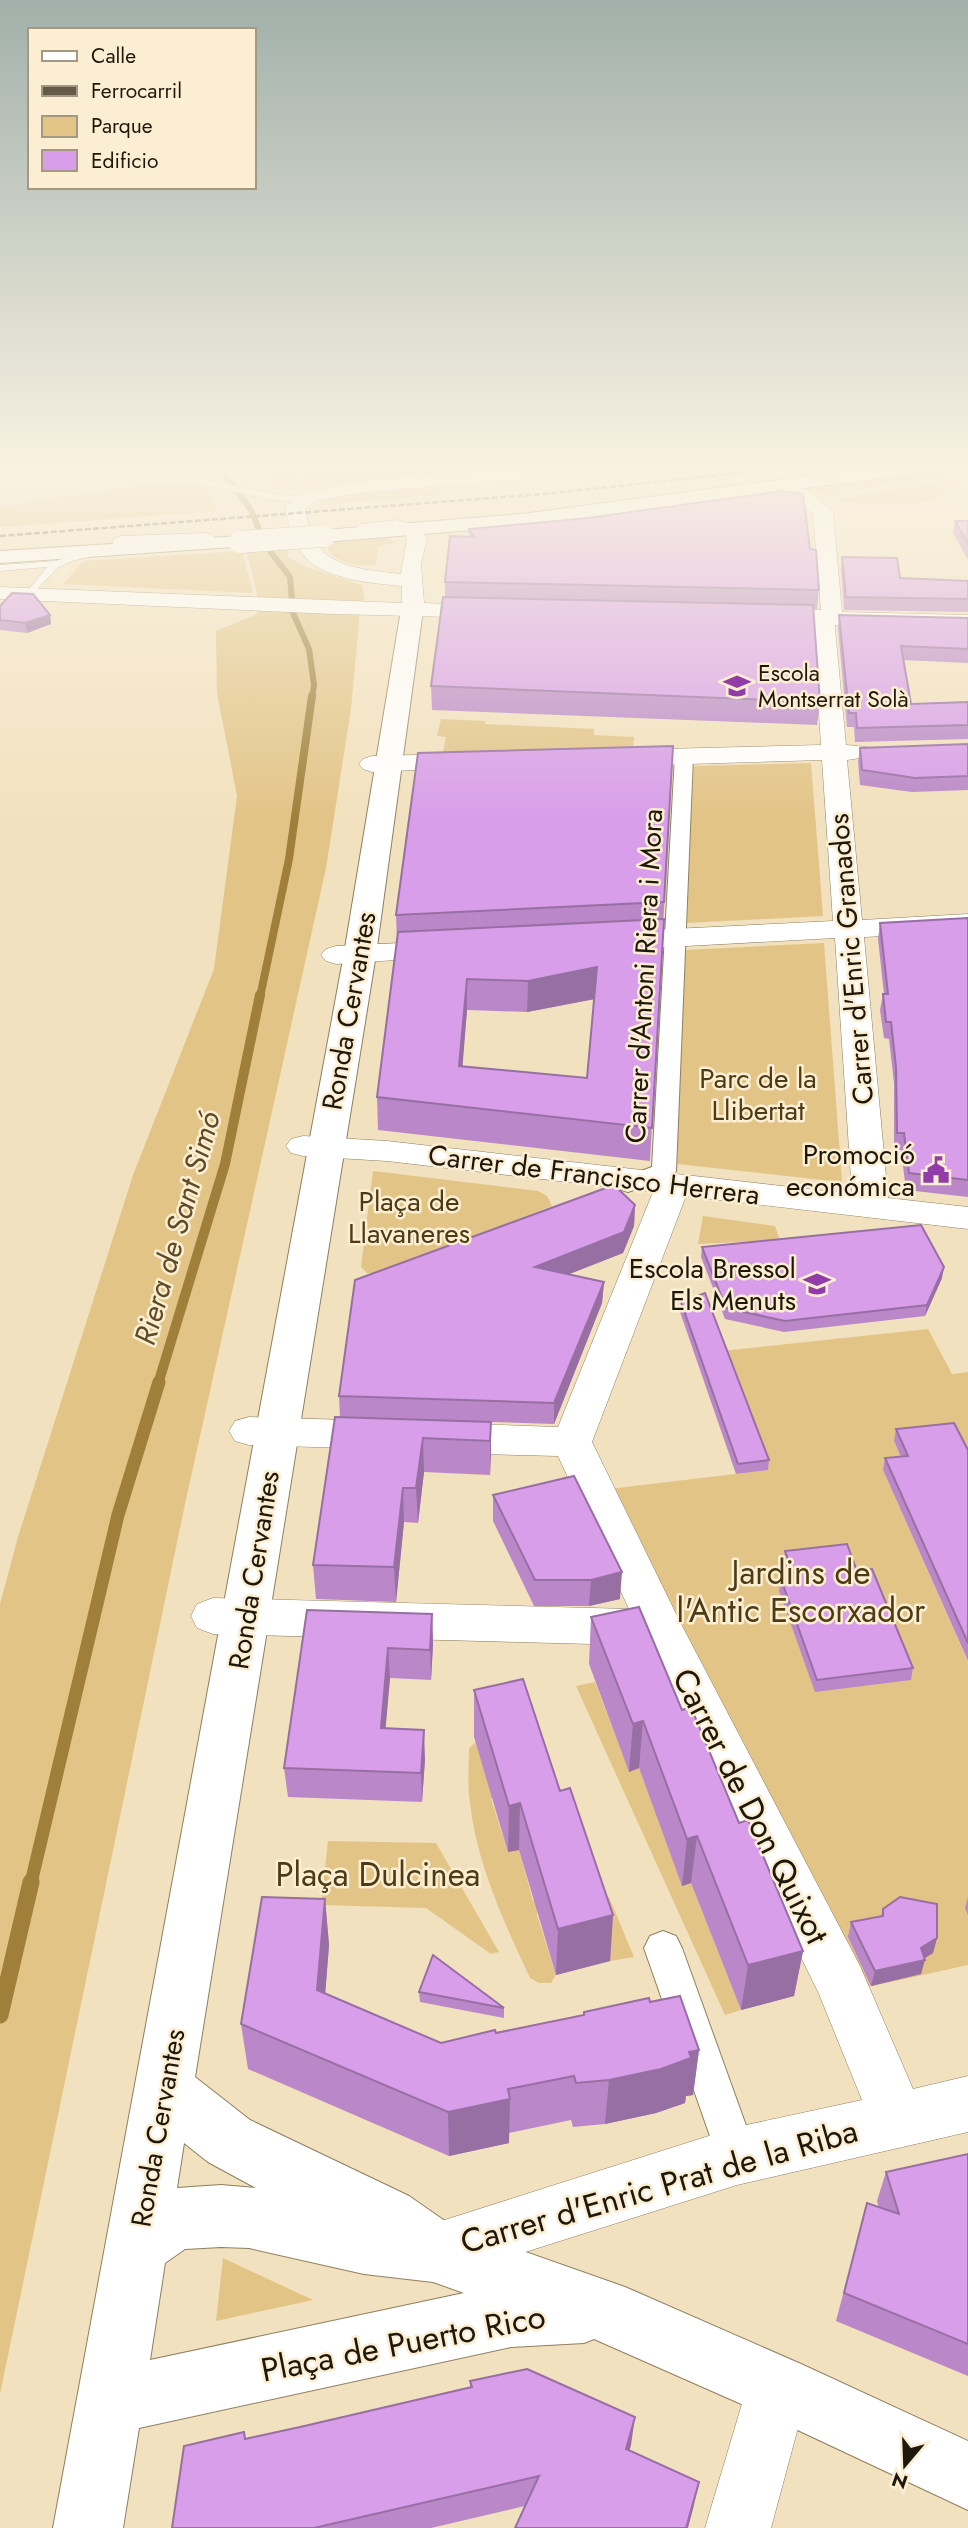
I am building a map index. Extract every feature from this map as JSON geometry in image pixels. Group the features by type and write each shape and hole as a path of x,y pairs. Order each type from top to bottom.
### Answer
{"street":[{"path":"412,610 413,583"},
{"name":"Carrer d'Enric Granados","path":"829,583 831,615 825,618 871,1206"},
{"path":"0,593 333,608 517,611"},
{"name":"Ronda Cervantes","path":"88,2528 164,2089 230,1616 381,764 412,610"},
{"path":"748,616 968,622"},
{"path":"604,758 880,751"},
{"name":"Carrer d'Antoni Riera i Mora","path":"656,1183 664,1171 684,756"},
{"path":"381,764 493,761"},
{"path":"581,943 968,923"},
{"path":"348,954 471,948"},
{"name":"Carrer de Francisco Herrera","path":"314,1147 387,1152 968,1219"},
{"path":"587,1200 656,1183"},
{"path":"263,1431 572,1442 656,1183"},
{"name":"Carrer de Don Quixot","path":"572,1442 657,1620 841,1984 898,2119"},
{"path":"230,1616 630,1628 657,1620"},
{"path":"663,1948 737,2156"},
{"name":"Plaça de Puerto Rico","path":"164,2089 229,2141 279,2168 387,2218 433,2251"},
{"name":"Carrer d'Enric Prat de la Riba","path":"433,2251 737,2156 968,2104"},
{"name":"Plaça de Puerto Rico","path":"137,2245 175,2219 249,2217 364,2243 433,2251 603,2310"},
{"path":"603,2310 778,2387 968,2476"},
{"name":"Plaça de Puerto Rico","path":"112,2401 511,2315 603,2310"},
{"path":"738,2528 778,2387"}],"lane":[{"path":"29,594 37,583"}],"green space":[{"path":"250,583 253,593 63,584"},
{"path":"254,583 362,585 365,599 359,602 351,709 326,868 185,1504 0,2394 0,1604 18,1537 133,1175 214,969 237,796 217,693 216,631 257,614"},
{"path":"441,719 485,721 485,724 594,729 594,735 634,737 633,748 443,752 446,737 437,736"},
{"path":"811,763 823,916 687,923 693,766"},
{"name":"Parc de la Llibertat","path":"824,943 842,1182 677,1164 685,950"},
{"name":"Plaça de Llavaneres","path":"373,1171 538,1191 547,1196 552,1206 379,1273 367,1273 361,1267"},
{"path":"703,1216 775,1226 780,1240 698,1244"},
{"name":"Jardins de l'Antic Escorxador","path":"928,1329 952,1374 968,1372 968,1461 894,1441 906,1467 883,1470 968,1662 968,1965 868,1987 609,1489 768,1470 723,1351"},
{"path":"595,1682 629,1771 639,1768 682,1885 691,1883 741,2010 725,2015 576,1686"},
{"path":"476,1742 498,1797 491,1799 508,1852 519,1850 533,1901 539,1901 537,1915 556,1975 551,1983 539,1983 530,1978 485,1871 474,1826 469,1789 469,1748"},
{"name":"Plaça Dulcinea","path":"328,1841 436,1843 499,1952 491,1954 426,1908 321,1905"},
{"path":"609,1897 634,1957 610,1961 590,1902"},
{"path":"223,2258 313,2300 216,2321"}],"building":[{"path":"491,583 818,583 819,590"},
{"path":"845,583 968,583 968,599 846,597"},
{"path":"12,593 33,594 50,615 25,623 0,620 0,606"},
{"path":"443,597 813,605 820,702 431,686"},
{"path":"839,615 968,618 968,649 901,646 911,704 968,702 968,725 857,728 856,713 849,713"},
{"path":"968,744 968,776 915,778 862,770 860,748"},
{"path":"673,746 664,902 396,915 418,753"},
{"path":"968,918 968,1180 909,1173 904,1133 897,1133 896,1067 891,1022 886,1022 883,994 888,994 880,923"},
{"path":"664,919 652,1128 377,1097 398,932","holes":["597,967 587,1078 459,1066 467,979 528,981"]},
{"path":"614,1185 635,1205 624,1232 535,1267 604,1282 554,1403 339,1396 355,1280"},
{"name":"Escola Bressol Els Menuts","path":"921,1225 944,1267 927,1305 785,1321 726,1308 702,1247"},
{"path":"705,1293 769,1460 738,1464 681,1302"},
{"path":"335,1417 491,1422 490,1441 423,1438 416,1488 403,1488 394,1567 313,1565"},
{"path":"954,1423 968,1450 968,1643 885,1458 908,1456 896,1429"},
{"path":"574,1476 622,1572 591,1580 535,1580 493,1495"},
{"path":"847,1544 857,1571 872,1569 913,1668 817,1680 781,1579 795,1577 785,1551"},
{"path":"639,1607 682,1710 691,1707 739,1823 748,1820 803,1951 748,1965 697,1836 687,1839 643,1721 633,1724 591,1617"},
{"path":"307,1610 432,1614 430,1650 388,1648 381,1728 424,1730 421,1773 284,1768"},
{"path":"523,1679 560,1791 570,1788 613,1915 558,1929 520,1803 509,1806 474,1690"},
{"path":"262,1897 325,1899 317,1990 441,2043 495,2030 496,2033 584,2015 584,2012 649,1998 650,2002 680,1996 699,2050 689,2052 691,2058 661,2069 609,2080 576,2083 574,2076 508,2089 510,2099 448,2112 241,2024"},
{"path":"900,1897 937,1904 937,1938 921,1948 925,1960 875,1971 851,1922 883,1916 883,1909"},
{"path":"433,1955 504,2008 419,1992"},
{"path":"968,2154 968,2344 844,2293 867,2203 899,2214 886,2172"},
{"path":"527,2369 635,2417 626,2449 699,2482 686,2528 515,2528 539,2476 314,2528 172,2528 184,2446 244,2432 245,2439 300,2427 472,2387 470,2381"}],"waterway":[{"name":"Riera de Sant Simó","path":"290,583 293,613 309,649 314,685 312,698"},
{"name":"Riera de Sant Simó","path":"260,997 289,859 312,696"},
{"name":"Riera de Sant Simó","path":"158,1384 225,1164 260,995"},
{"name":"Riera de Sant Simó","path":"31,1883 118,1515 159,1382"},
{"name":"Riera de Sant Simó","path":"0,2015 31,1882"}],"place":[{"name":"Escola Montserrat Solà","path":"737,686"},
{"name":"Promoció económica","path":"936,1170"},
{"name":"Escola Bressol Els Menuts","path":"817,1284"}]}
